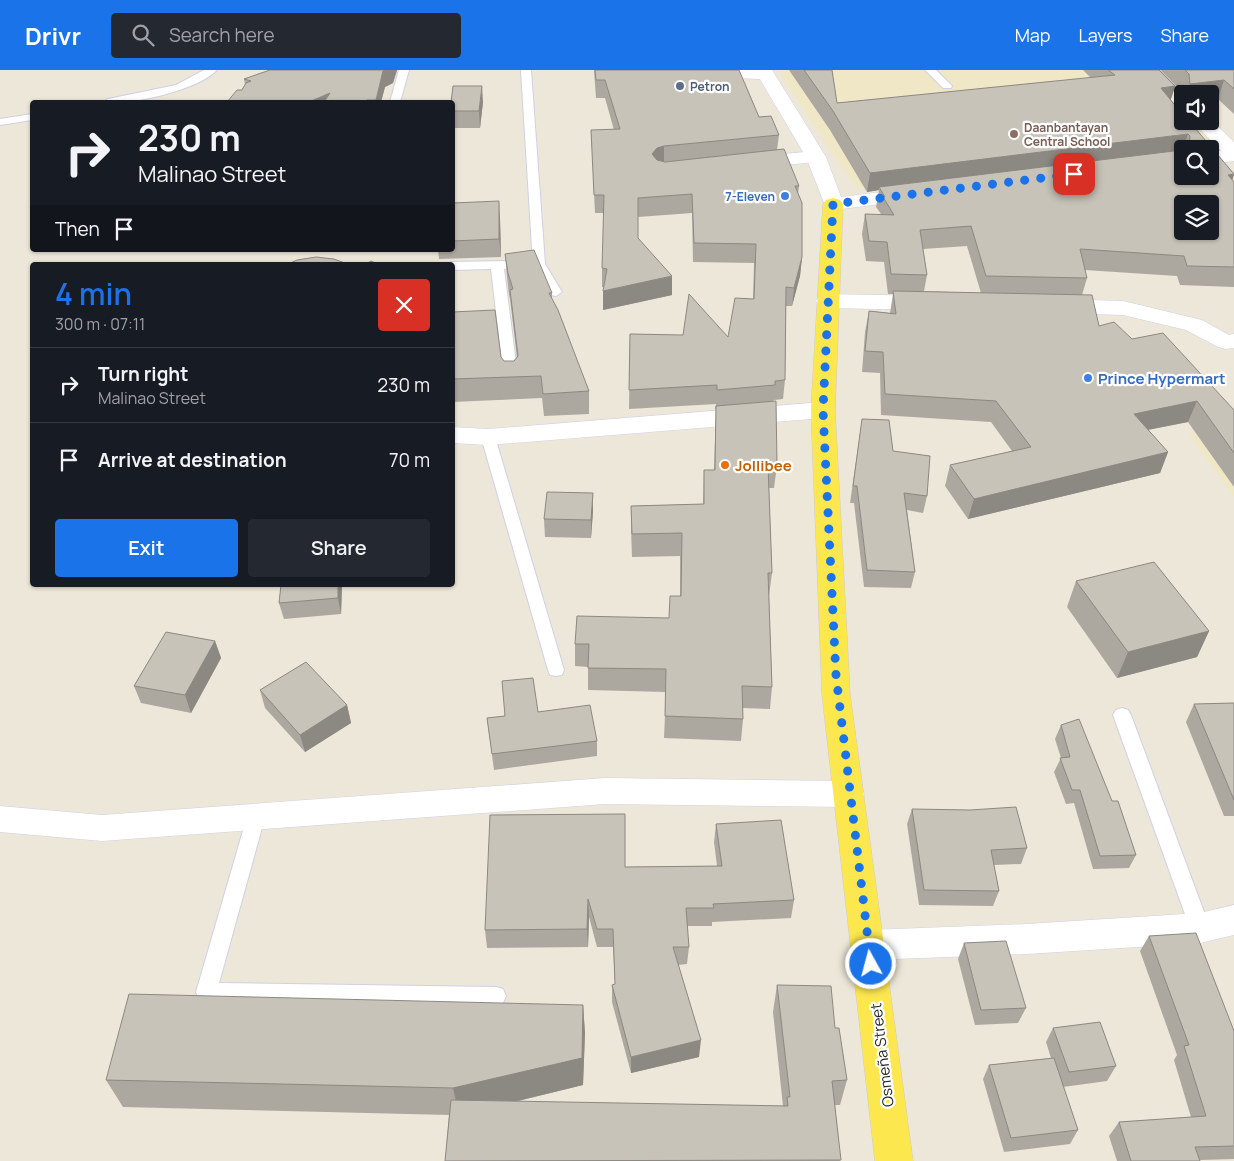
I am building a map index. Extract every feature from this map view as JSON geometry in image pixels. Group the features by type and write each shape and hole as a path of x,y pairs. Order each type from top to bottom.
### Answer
{"main road":[{"name":"Osmeña Street","path":"833,204 823,410 836,694 869,945 894,1161"}],"street":[{"path":"648,70 765,72"},
{"path":"1147,70 1174,96"},
{"name":"Osmeña Street","path":"765,72 816,157 833,204"},
{"path":"1210,130 1234,154"},
{"path":"1219,156 1234,154"},
{"path":"730,165 816,157"},
{"path":"833,204 929,192"},
{"path":"827,301 953,304"},
{"path":"1040,305 1123,308 1194,325 1226,342 1234,341"},
{"path":"455,435 488,437 823,410"},
{"path":"0,819 102,828 605,791 849,794"},
{"path":"869,945 1026,939 1200,928 1234,920"}],"lane":[{"path":"118,100 179,88 212,70"},
{"path":"396,100 404,70"},
{"path":"526,70 539,264 556,292"},
{"path":"930,70 947,86"},
{"path":"0,122 30,117"},
{"path":"455,266 539,264"},
{"path":"497,265 511,378"},
{"path":"488,437 556,670"},
{"path":"1122,715 1200,928"},
{"path":"256,817 206,992 496,996"}],"shaded area":[{"name":"Daanbantayan Central School","path":"778,70 1138,70 1174,104 1174,130 1204,130 1214,140 1174,140 1174,152 855,188"},
{"path":"1234,428 1234,497 1188,434"}],"building":[{"path":"270,70 386,70 383,71 376,100 325,100 330,93 314,100 229,100 237,90 242,90 246,83 251,81 244,79"},
{"path":"595,70 739,70 759,117 771,116 779,135 664,146 657,148 652,154 657,160 665,162 784,149 799,186 795,186 802,203 802,257 794,288 786,287 785,380 775,381 775,385 717,390 717,385 629,390 630,334 683,335 689,294 728,337 735,298 754,299 756,244 694,243 692,194 638,198 638,238 672,276 603,291 607,269 602,268 604,195 594,195 591,130 620,129 605,80 596,80"},
{"path":"804,70 832,70 837,103 1115,75 1108,70 1159,70 1174,85 1161,88 1174,104 1174,130 1197,130 1205,140 1190,140 1188,134 870,173 833,111"},
{"path":"1185,70 1234,70 1234,89 1224,80 1190,84 1189,74"},
{"path":"453,86 482,86 479,111 455,111 455,100 451,100"},
{"path":"1174,151 1174,185 1219,185 1219,156 1234,174 1228,175 1234,182 1234,267 1187,266 1184,256 1080,249 1087,278 986,276 971,226 920,230 927,275 891,274 887,242 869,241 865,214 894,215 879,187"},
{"path":"499,201 499,239 455,241 455,203"},
{"path":"534,250 552,293 549,293 558,310 589,391 543,394 541,376 455,379 455,312 495,310 501,357 504,361 514,361 518,356 510,290 513,289 505,254"},
{"path":"316,257 342,262 293,262"},
{"path":"893,291 1092,295 1099,326 1114,322 1132,339 1163,333 1234,410 1234,453 1197,401 1134,414 1168,452 974,499 950,465 1031,447 996,401 885,394 883,352 865,351 869,311 896,314"},
{"path":"776,401 777,466 768,465 772,573 768,573 772,687 742,686 743,719 665,716 666,669 588,668 589,644 575,644 577,616 669,618 670,596 681,596 682,533 632,534 631,506 704,504 704,470 715,470 716,406"},
{"path":"862,419 889,420 893,451 930,456 927,496 904,493 915,572 867,570 857,486 853,486"},
{"path":"547,492 593,493 591,520 544,519"},
{"path":"1154,562 1209,631 1128,652 1076,581"},
{"path":"281,587 338,587 338,598 279,603"},
{"path":"166,632 215,641 185,695 134,686"},
{"path":"306,662 347,705 300,735 260,690"},
{"path":"533,678 538,712 590,705 597,741 492,754 487,718 505,716 502,681"},
{"path":"1234,703 1234,800 1194,704"},
{"path":"1079,719 1112,801 1118,801 1136,855 1100,856 1080,790 1072,790 1060,758 1070,757 1061,725"},
{"path":"1016,807 1027,848 991,850 999,891 924,890 912,809 970,810"},
{"path":"625,814 625,867 722,866 716,824 781,820 794,900 713,904 714,908 686,908 689,947 673,947 701,1040 631,1057 612,985 615,984 613,929 597,929 588,899 587,929 485,930 490,815"},
{"path":"1196,933 1234,1031 1234,1146 1195,1147 1200,1161 1131,1161 1119,1122 1206,1116 1184,1046 1189,1045 1149,936"},
{"path":"1006,941 1026,1008 981,1010 964,943"},
{"path":"777,985 831,986 835,1028 839,1028 847,1080 832,1081 841,1160 445,1161 451,1100 788,1106 787,1097 790,1097"},
{"path":"129,994 583,1005 582,1058 453,1088 106,1080"},
{"path":"1100,1022 1116,1066 1069,1072 1053,1028"},
{"path":"1054,1058 1078,1130 1011,1138 989,1065"}],"place":[{"name":"Petron","path":"680,86"},
{"name":"Daanbantayan Central School","path":"1014,134"},
{"name":"7-Eleven","path":"785,196"},
{"name":"Prince Hypermart","path":"1088,378"},
{"name":"Jollibee","path":"725,465"}],"route":[{"path":"871,964 836,694 823,410 833,204 1074,174"}]}
